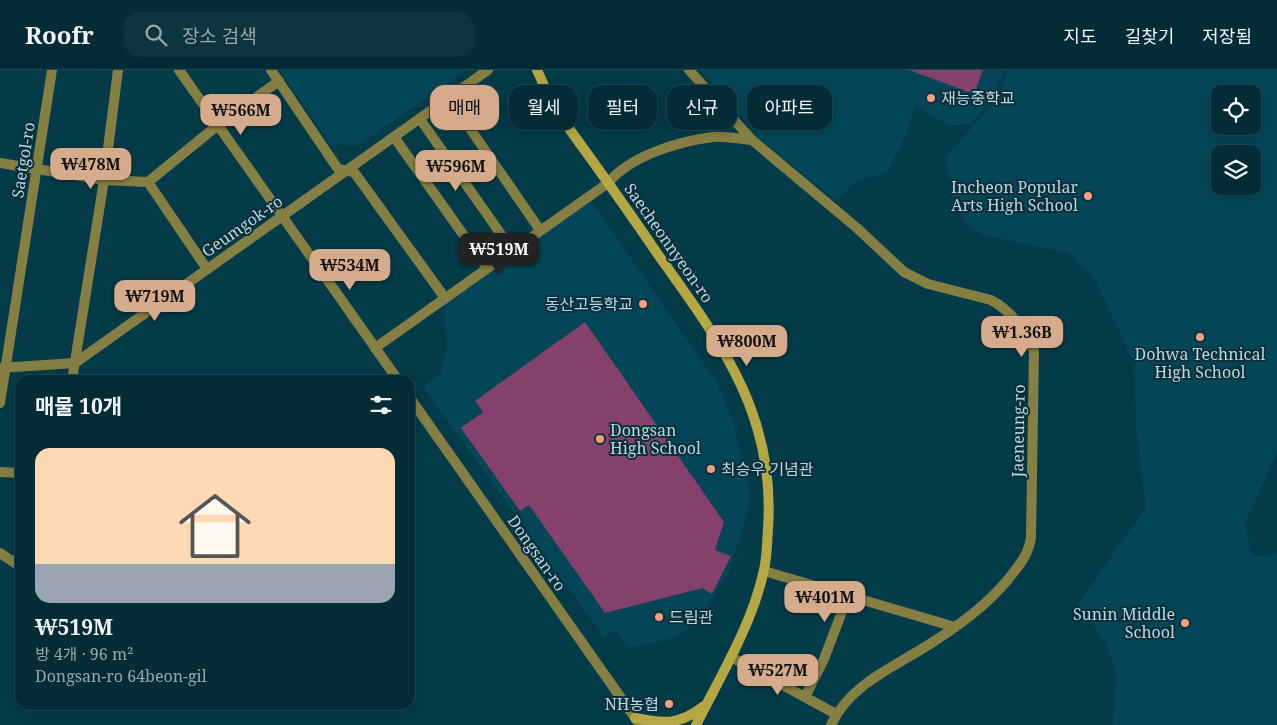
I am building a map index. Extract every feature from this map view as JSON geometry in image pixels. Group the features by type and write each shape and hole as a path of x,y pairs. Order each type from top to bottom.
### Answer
{"main road":[{"name":"Saecheonnyeon-ro","path":"537,70 554,108 608,182 723,348 749,401 763,443 768,479 769,520 764,571 755,603 731,657 696,725"},
{"path":"639,723 672,722 690,716 707,704"},
{"path":"703,725 707,704"}],"street":[{"name":"Saetgol-ro","path":"0,404 3,368 52,70"},
{"path":"73,375 104,180 118,70"},
{"path":"180,70 394,375"},
{"path":"271,70 338,169 354,172 444,298"},
{"name":"Geumgok-ro","path":"467,85 488,70"},
{"name":"Jaeneung-ro","path":"689,70 752,140 857,228 911,277 991,300 1000,305 1020,325 1034,351 1031,537 1029,548 1018,566 995,594 955,626 868,681 836,714 831,725"},
{"path":"0,163 104,180 148,182 218,125 279,81"},
{"name":"Geumgok-ro","path":"74,363 430,112"},
{"path":"420,119 512,250"},
{"path":"471,130 540,230"},
{"path":"394,137 487,268"},
{"path":"375,348 608,182 618,170 631,162 671,147 712,138 752,140"},
{"path":"148,182 207,269"},
{"path":"3,368 74,363"},
{"name":"Dongsan-ro","path":"415,405 639,723"},
{"path":"0,472 15,473"},
{"path":"0,553 15,557"},
{"path":"764,571 955,626"},
{"path":"805,697 824,659 848,596"},
{"path":"731,657 836,714"}],"shaded area":[{"path":"279,70 467,70 445,85 430,85 430,96 356,147 340,144 332,146"},
{"path":"700,70 1004,70 993,96 970,124 949,126 916,105 906,134 886,173 855,182 837,201 759,138 752,130 832,130 832,85 747,85 747,124 737,113 737,85 713,85"},
{"path":"909,70 983,70 974,94"},
{"path":"1009,70 1277,70 1277,452 1245,523 1252,555 1268,556 1277,553 1277,725 1112,725 1117,675 1106,643 1078,604 1146,507 1136,428 1134,364 1095,278 1069,253 983,235 967,223 954,207 945,157 996,101"},
{"name":"Dongsan High School","path":"590,199 717,383 733,420 750,496 743,530 728,572 697,624 669,639 629,648 615,630 604,637 423,387 441,373 447,347 444,305"},
{"path":"585,322 724,522 715,550 731,556 712,594 703,588 605,613 529,505 520,511 461,428 483,412 475,401"}],"place":[{"name":"재능중학교","path":"931,98"},
{"name":"Incheon Popular Arts High School","path":"1088,196"},
{"name":"동산고등학교","path":"643,304"},
{"name":"Dohwa Technical High School","path":"1200,337"},
{"name":"Dongsan High School","path":"600,439"},
{"name":"최승우 기념관","path":"711,469"},
{"name":"드림관","path":"659,617"},
{"name":"Sunin Middle School","path":"1185,623"},
{"name":"NH농협","path":"669,704"}]}
